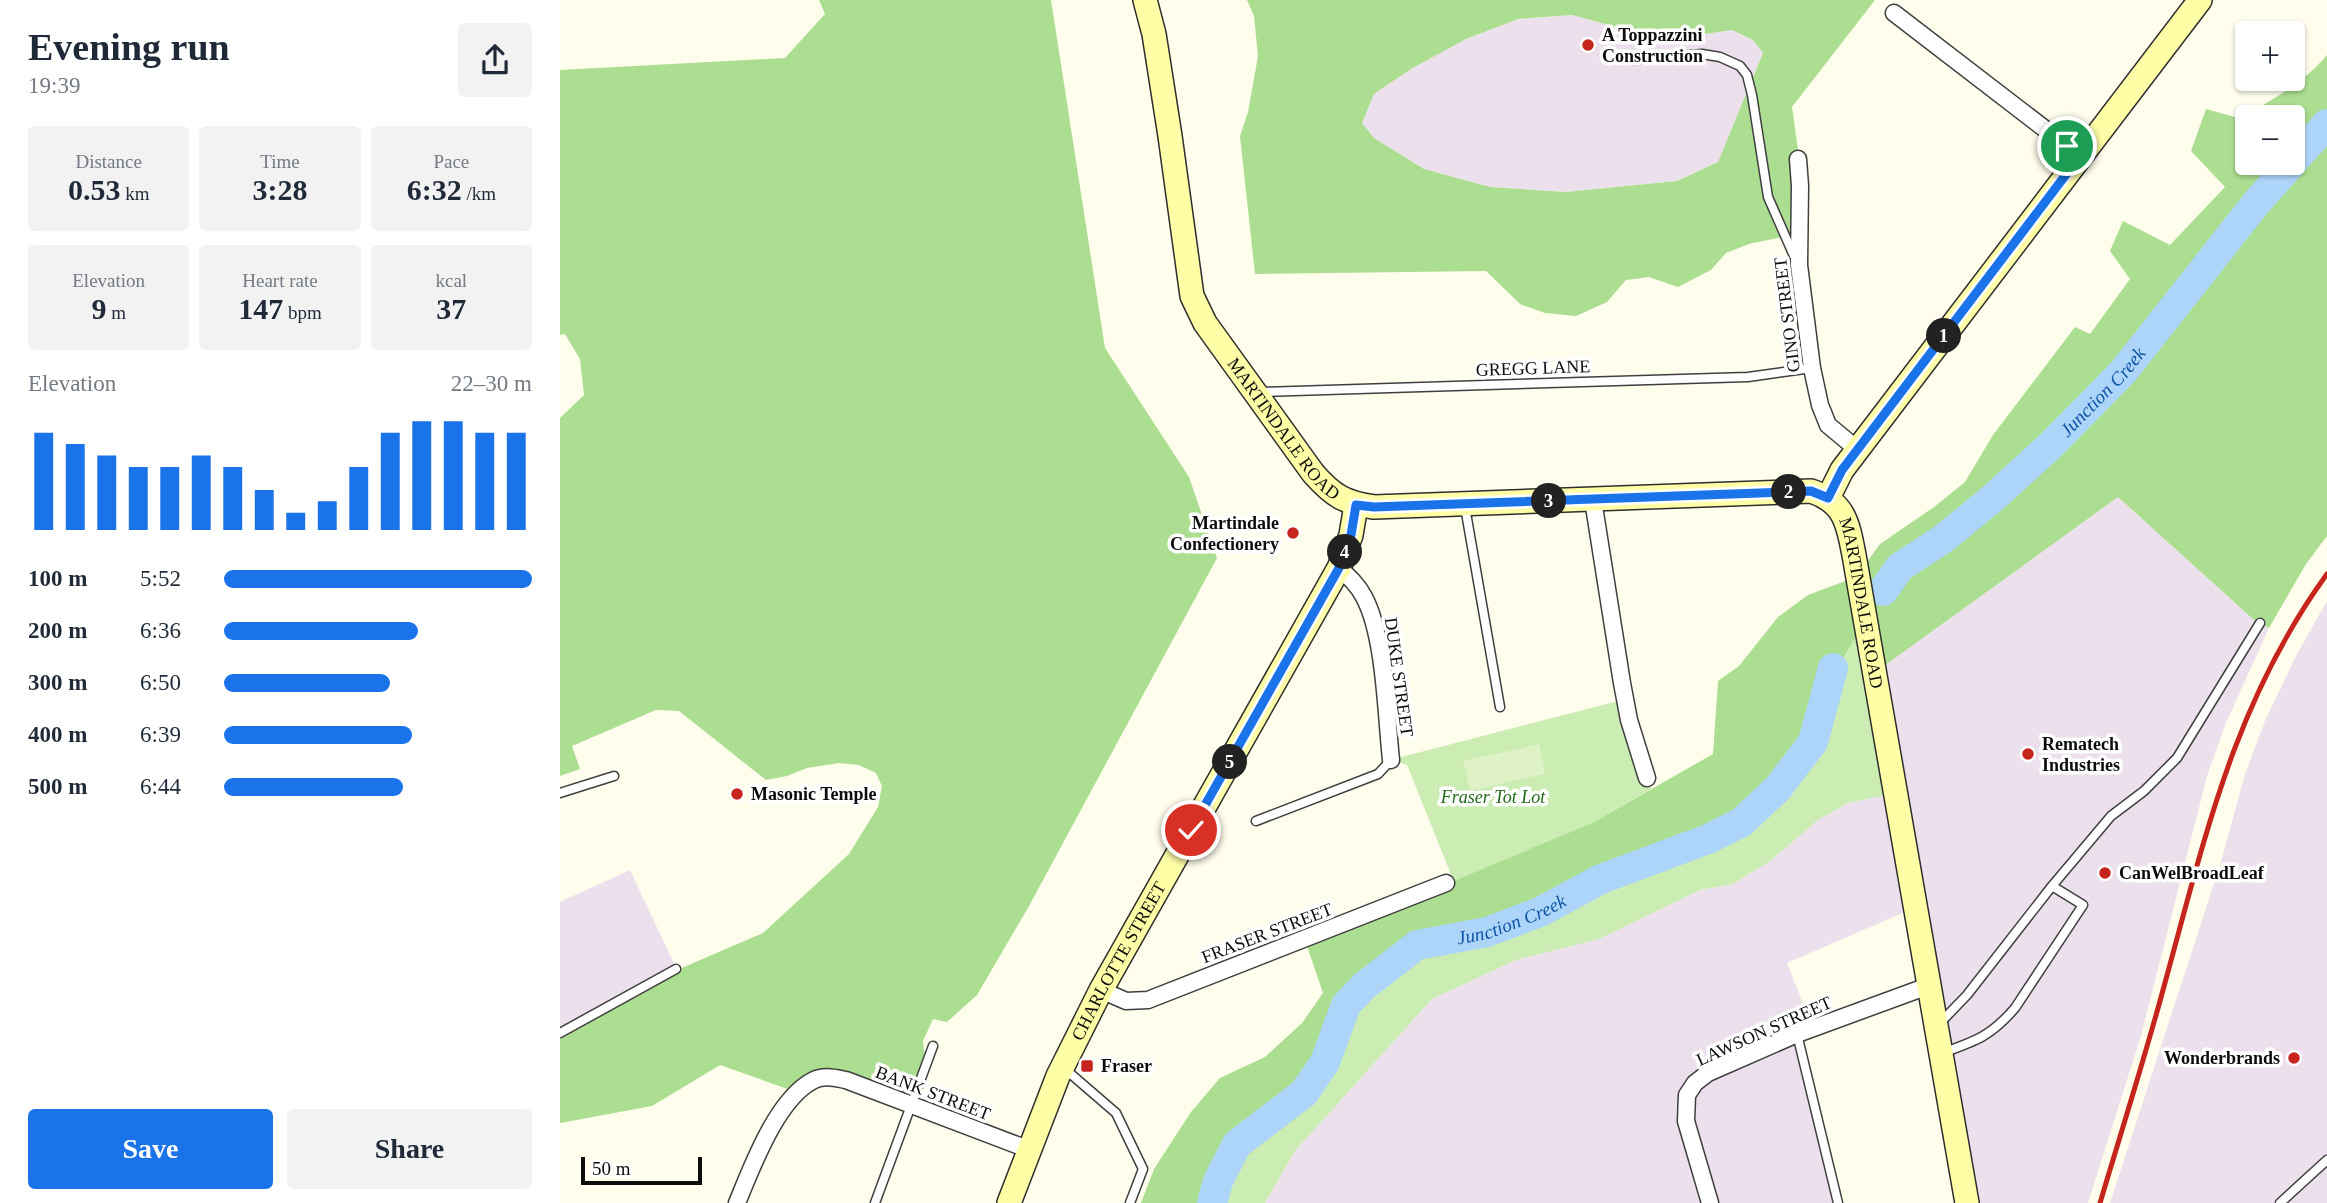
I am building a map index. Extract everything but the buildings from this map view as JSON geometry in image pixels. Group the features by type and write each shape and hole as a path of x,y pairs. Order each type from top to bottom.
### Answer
{"street":[{"name":"MARTINDALE ROAD","path":"1145,0 1154,34 1192,296 1205,323 1255,392 1320,481 1340,499 1356,505 1374,507 1811,491 1828,498 1839,508 1850,536 1967,1203"},
{"path":"1828,498 1842,470 2200,0"},
{"path":"1894,13 2080,156"},
{"name":"GINO STREET","path":"1798,159 1799,265 1812,368 1822,415 1828,425 1858,450"},
{"path":"1593,500 1629,720 1647,778"},
{"name":"CHARLOTTE STREET","path":"1009,1203 1062,1067 1101,990 1339,568 1351,535 1356,505"},
{"name":"DUKE STREET","path":"1339,568 1356,584 1372,614 1379,648 1391,760"},
{"name":"FRASER STREET","path":"1101,990 1126,1001 1149,1000 1446,883"},
{"name":"LAWSON STREET","path":"1710,1203 1687,1130 1687,1095 1695,1083 1708,1073 1797,1034 1928,986"},
{"name":"BANK STREET","path":"737,1203 778,1115 798,1092 821,1078 846,1080 911,1107 1030,1150"}],"lane":[{"path":"1634,60 1702,54 1720,57 1740,66 1747,75 1752,95 1768,197 1799,265"},
{"name":"GREGG LANE","path":"1255,392 1748,377 1812,368"},
{"path":"1465,504 1500,707"},
{"path":"1935,1028 1967,995 2110,816 2144,791 2177,758 2260,623"},
{"path":"1256,821 1378,774 1391,760"},
{"path":"560,793 614,776"},
{"path":"1940,1054 1990,1033 2015,1008 2082,905 2052,886"},
{"path":"560,1033 676,969"},
{"path":"1797,1034 1838,1203"},
{"path":"875,1203 933,1046"},
{"path":"1062,1067 1116,1113 1143,1169 1130,1203"},
{"path":"2280,1203 2327,1160"}],"shaded area":[{"path":"1572,15 1627,30 1692,36 1732,30 1753,40 1763,53 1718,162 1677,181 1566,192 1490,187 1424,169 1374,138 1362,123 1374,94 1411,69 1466,39 1518,19"},
{"path":"2118,497 2254,620 2269,628 2226,723 2207,776 2141,1036 2088,1203 1966,1203 1912,909 1787,963 1813,1029 1799,1034 1839,1203 1265,1203 1295,1151 1432,999 1516,960 1599,939 1700,890 1733,884 1770,861 1818,820 1848,803 1892,794 1873,674"},
{"path":"2327,601 2327,1203 2110,1203 2220,865 2245,774 2265,721 2296,656"},
{"path":"630,870 677,970 560,1034 560,902"}],"green space":[{"path":"819,0 1051,0 1105,348 1189,477 1217,558 1029,906 977,995 947,1022 933,1019 923,1041 926,1067 912,1108 828,1078 799,1093 720,1065 652,1106 560,1123 560,1034 677,970 763,933 849,854 878,807 882,786 876,773 859,765 839,763 807,768 766,780 679,711 656,710 572,746 580,769 560,776 560,418 584,395 580,359 565,334 560,335 560,70 785,58 825,14"},
{"path":"1247,0 1875,0 1792,107 1801,171 1800,264 1787,236 1749,244 1726,253 1711,270 1678,287 1649,277 1626,280 1607,302 1576,316 1545,313 1520,304 1486,271 1255,274 1240,136 1248,112 1258,56 1254,16","holes":["1572,15 1627,30 1692,36 1732,30 1753,40 1763,53 1718,162 1677,181 1566,192 1490,187 1424,169 1374,138 1362,123 1374,94 1411,69 1466,39 1518,19"]},
{"path":"2327,55 2327,536 2306,564 2269,628 2254,620 2118,497 1873,674 1864,623 1839,665 1814,743 1779,789 1756,813 1743,823 1709,840 1601,880 1540,914 1487,933 1417,946 1365,986 1347,1006 1326,1062 1305,1093 1238,1145 1219,1181 1213,1203 1141,1203 1154,1169 1191,1112 1220,1078 1265,1057 1302,1023 1323,993 1305,940 1594,822 1713,754 1718,681 1739,666 1778,617 1808,595 1856,577 1880,544 1965,482 1993,435 2075,327 2090,334 2130,279 2110,251 2123,221 2170,245 2225,187 2191,151 2206,109 2235,117 2235,175 2305,175 2305,105 2262,105 2286,91 2305,91 2305,76"},
{"path":"1864,622 1892,794 1848,803 1818,820 1770,861 1733,884 1700,890 1599,939 1516,960 1432,999 1295,1151 1265,1203 1213,1203 1219,1181 1238,1145 1305,1093 1326,1062 1347,1006 1365,986 1417,946 1540,914 1601,880 1709,840 1743,823 1756,813 1779,789 1814,743 1839,665"},
{"name":"Fraser Tot Lot","path":"1626,699 1651,789 1594,822 1454,882 1407,765 1390,760"},
{"path":"1539,744 1545,774 1470,791 1463,761"}],"waterway":[{"name":"Junction Creek","path":"2305,148 2327,124"},
{"name":"Junction Creek","path":"1883,591 1900,567 1943,539 1993,498 2051,445 2123,372 2281,175"},
{"name":"Junction Creek","path":"1212,1203 1218,1181 1237,1144 1304,1093 1325,1062 1346,1005 1364,986 1417,945 1487,932 1540,912 1601,879 1708,839 1742,822 1778,788 1813,742 1833,668"}],"railway":[{"path":"2100,1203 2227,769 2269,669 2327,574"}],"place":[{"name":"A Toppazzini Construction","path":"1588,45"},
{"name":"Martindale Confectionery","path":"1293,533"},
{"name":"Rematech Industries","path":"2028,754"},
{"name":"Masonic Temple","path":"737,794"},
{"name":"CanWelBroadLeaf","path":"2105,873"},
{"name":"Wonderbrands","path":"2294,1058"},
{"name":"Fraser","path":"1087,1066"}],"route":[{"path":"1191,830 1339,568 1351,535 1356,505 1374,507 1811,491 1828,498 1842,470 2080,156 2067,146"}]}
